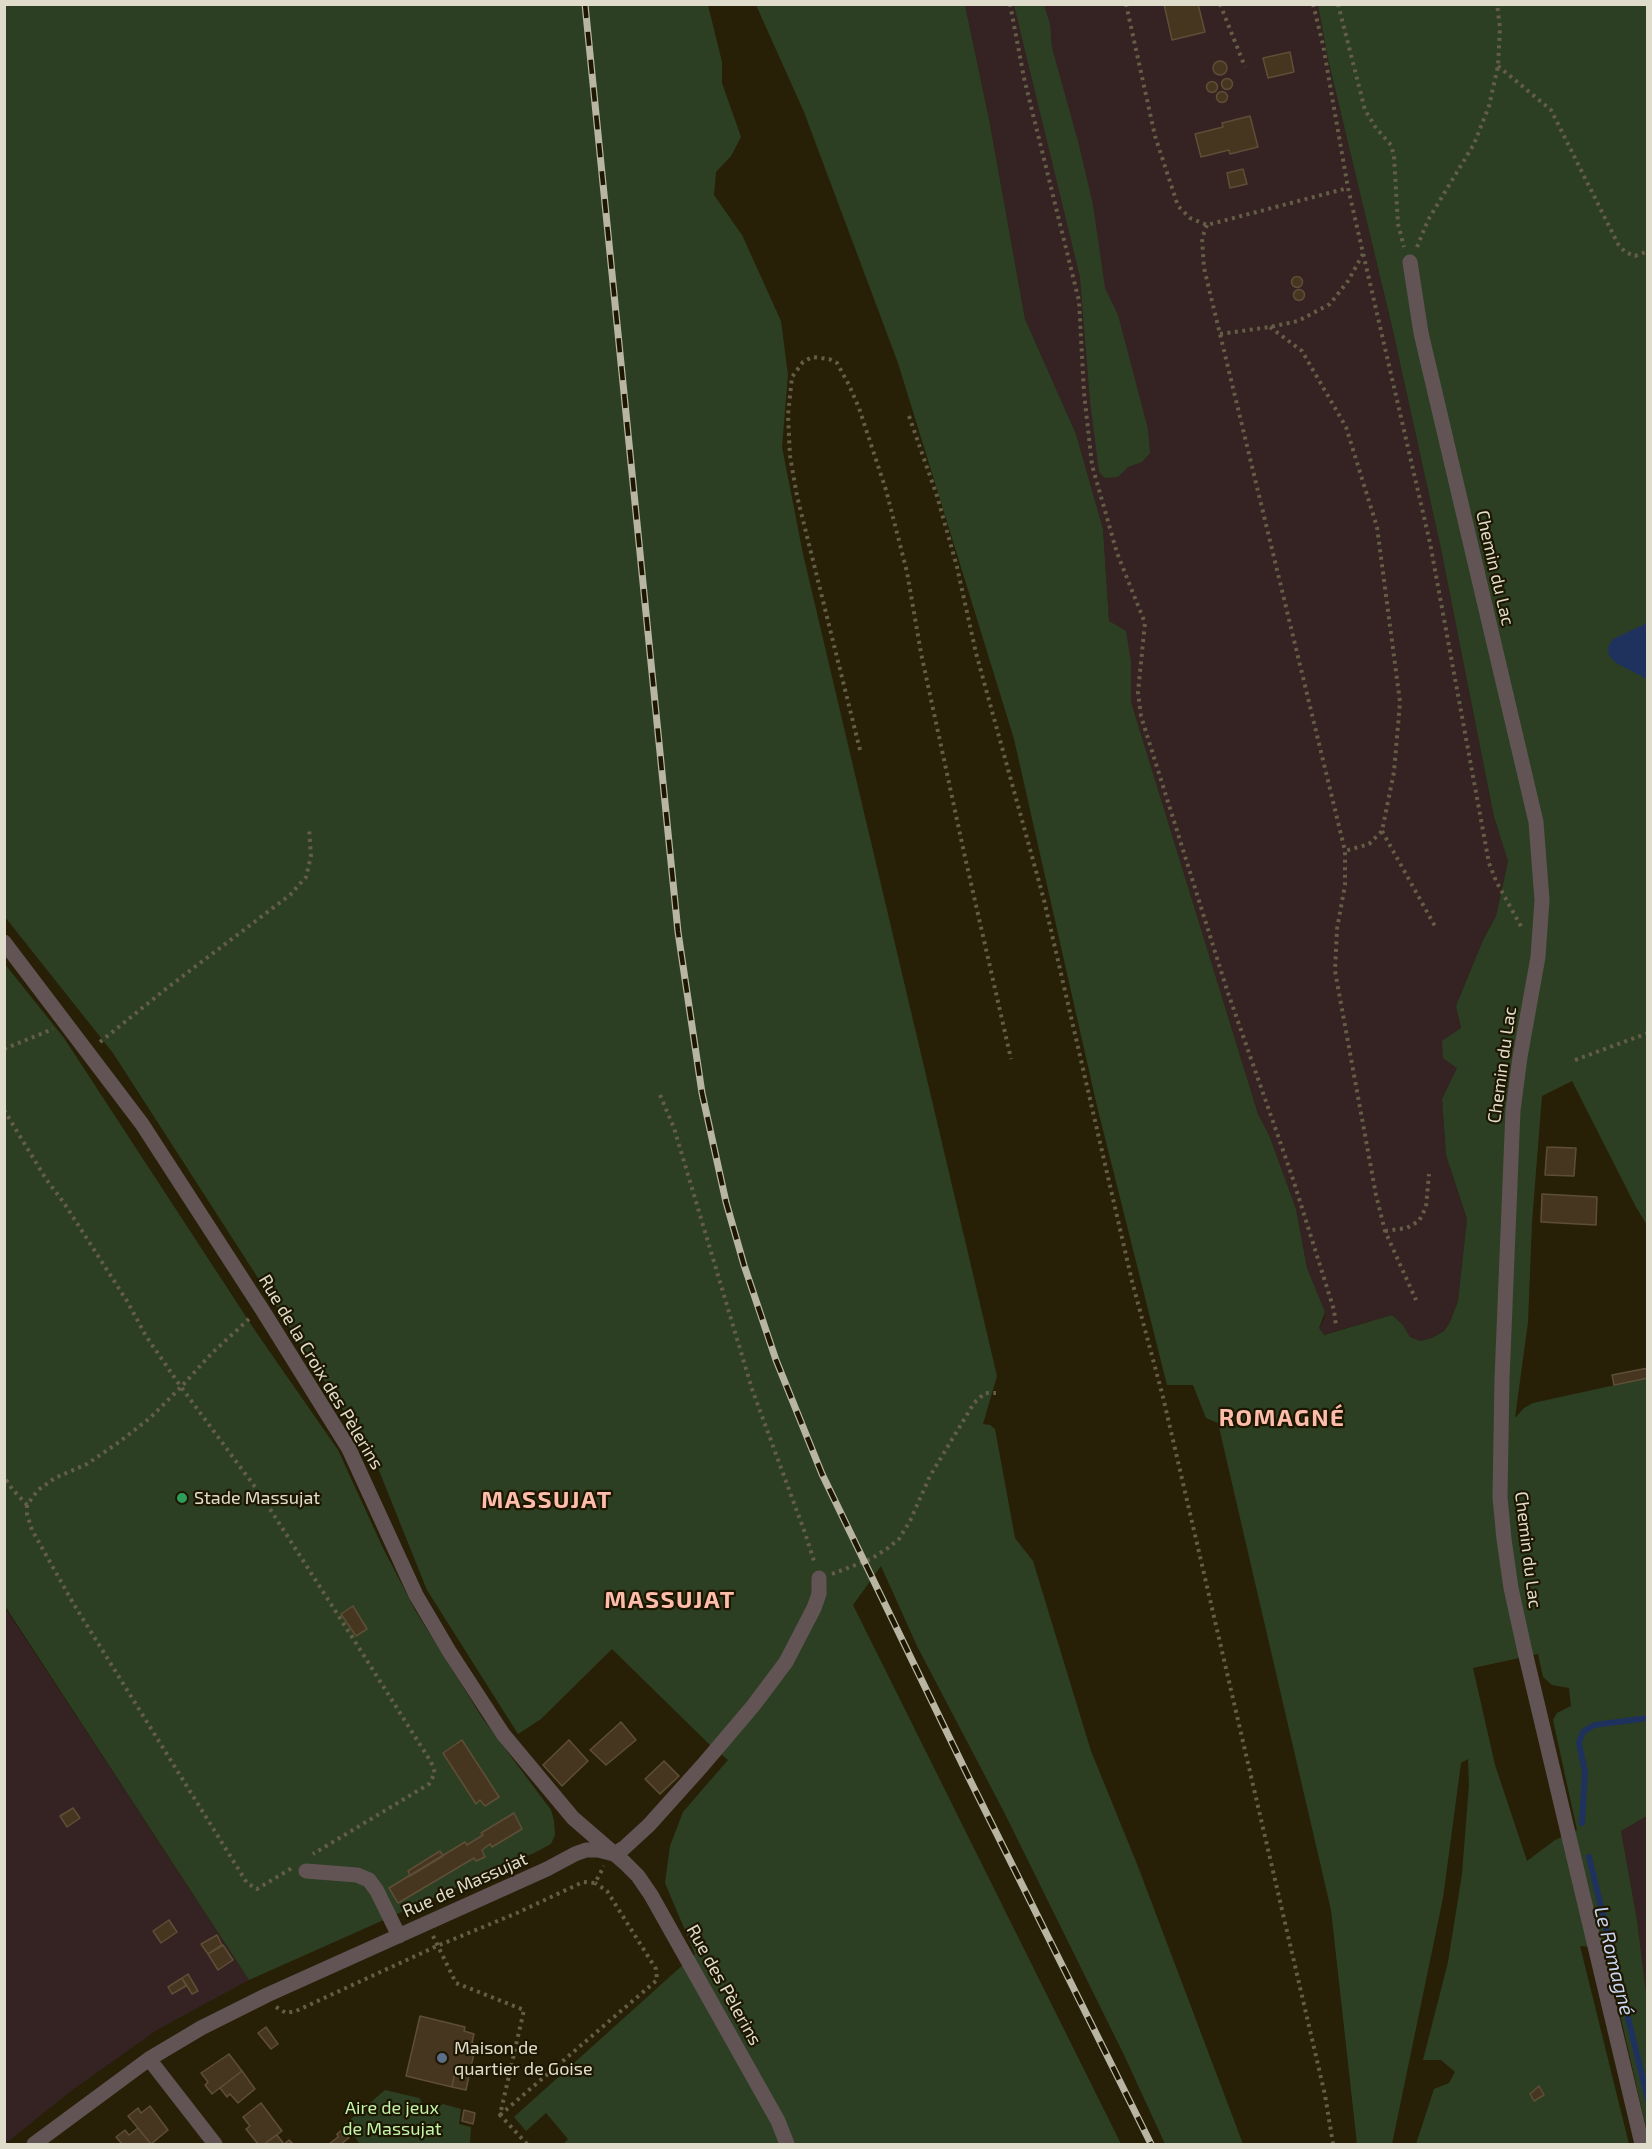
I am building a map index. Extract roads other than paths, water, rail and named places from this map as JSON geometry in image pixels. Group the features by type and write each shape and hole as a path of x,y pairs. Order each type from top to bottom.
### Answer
{"street":[{"name":"Chemin du Lac","path":"1410,262 1421,333 1536,822 1542,900 1538,957 1513,1110 1502,1379 1500,1497 1503,1539 1525,1652 1642,2145"},
{"name":"Rue de la Croix des Pèlerins","path":"4,942 67,1022 142,1124 263,1311 349,1449 416,1595 449,1651 517,1753 573,1818 614,1854"},
{"path":"614,1854 649,1825 753,1706 786,1662 814,1608 819,1594 819,1578"},
{"name":"Rue de Massujat","path":"34,2145 149,2059 201,2028 267,1995 585,1850 614,1854"},
{"name":"Rue des Pèlerins","path":"614,1854 638,1876 651,1896 778,2121 787,2145"},
{"path":"303,1864 357,1875 369,1880 377,1891 399,1936"},
{"path":"149,2059 216,2145"}],"water":[{"path":"1647,623 1647,679 1616,663 1609,656 1608,647 1613,639"}],"waterway":[{"name":"Le Romagné","path":"1582,1823 1585,1772 1579,1743 1583,1732 1594,1725 1648,1718"},
{"name":"Le Romagné","path":"1589,1857 1648,2100"}],"railway":[{"path":"585,4 678,932 702,1093 726,1202 744,1265 776,1360 822,1474 969,1778 1151,2144"}],"place":[{"name":"Stade Massujat","path":"182,1498"},
{"name":"Maison de quartier de Goise","path":"442,2058"}],"district":[{"name":"ROMAGNÉ","path":"1282,1418"},
{"name":"MASSUJAT","path":"547,1500"},
{"name":"MASSUJAT","path":"670,1600"}],"park label":[{"name":"Aire de jeux de Massujat","path":"392,2118"}]}
